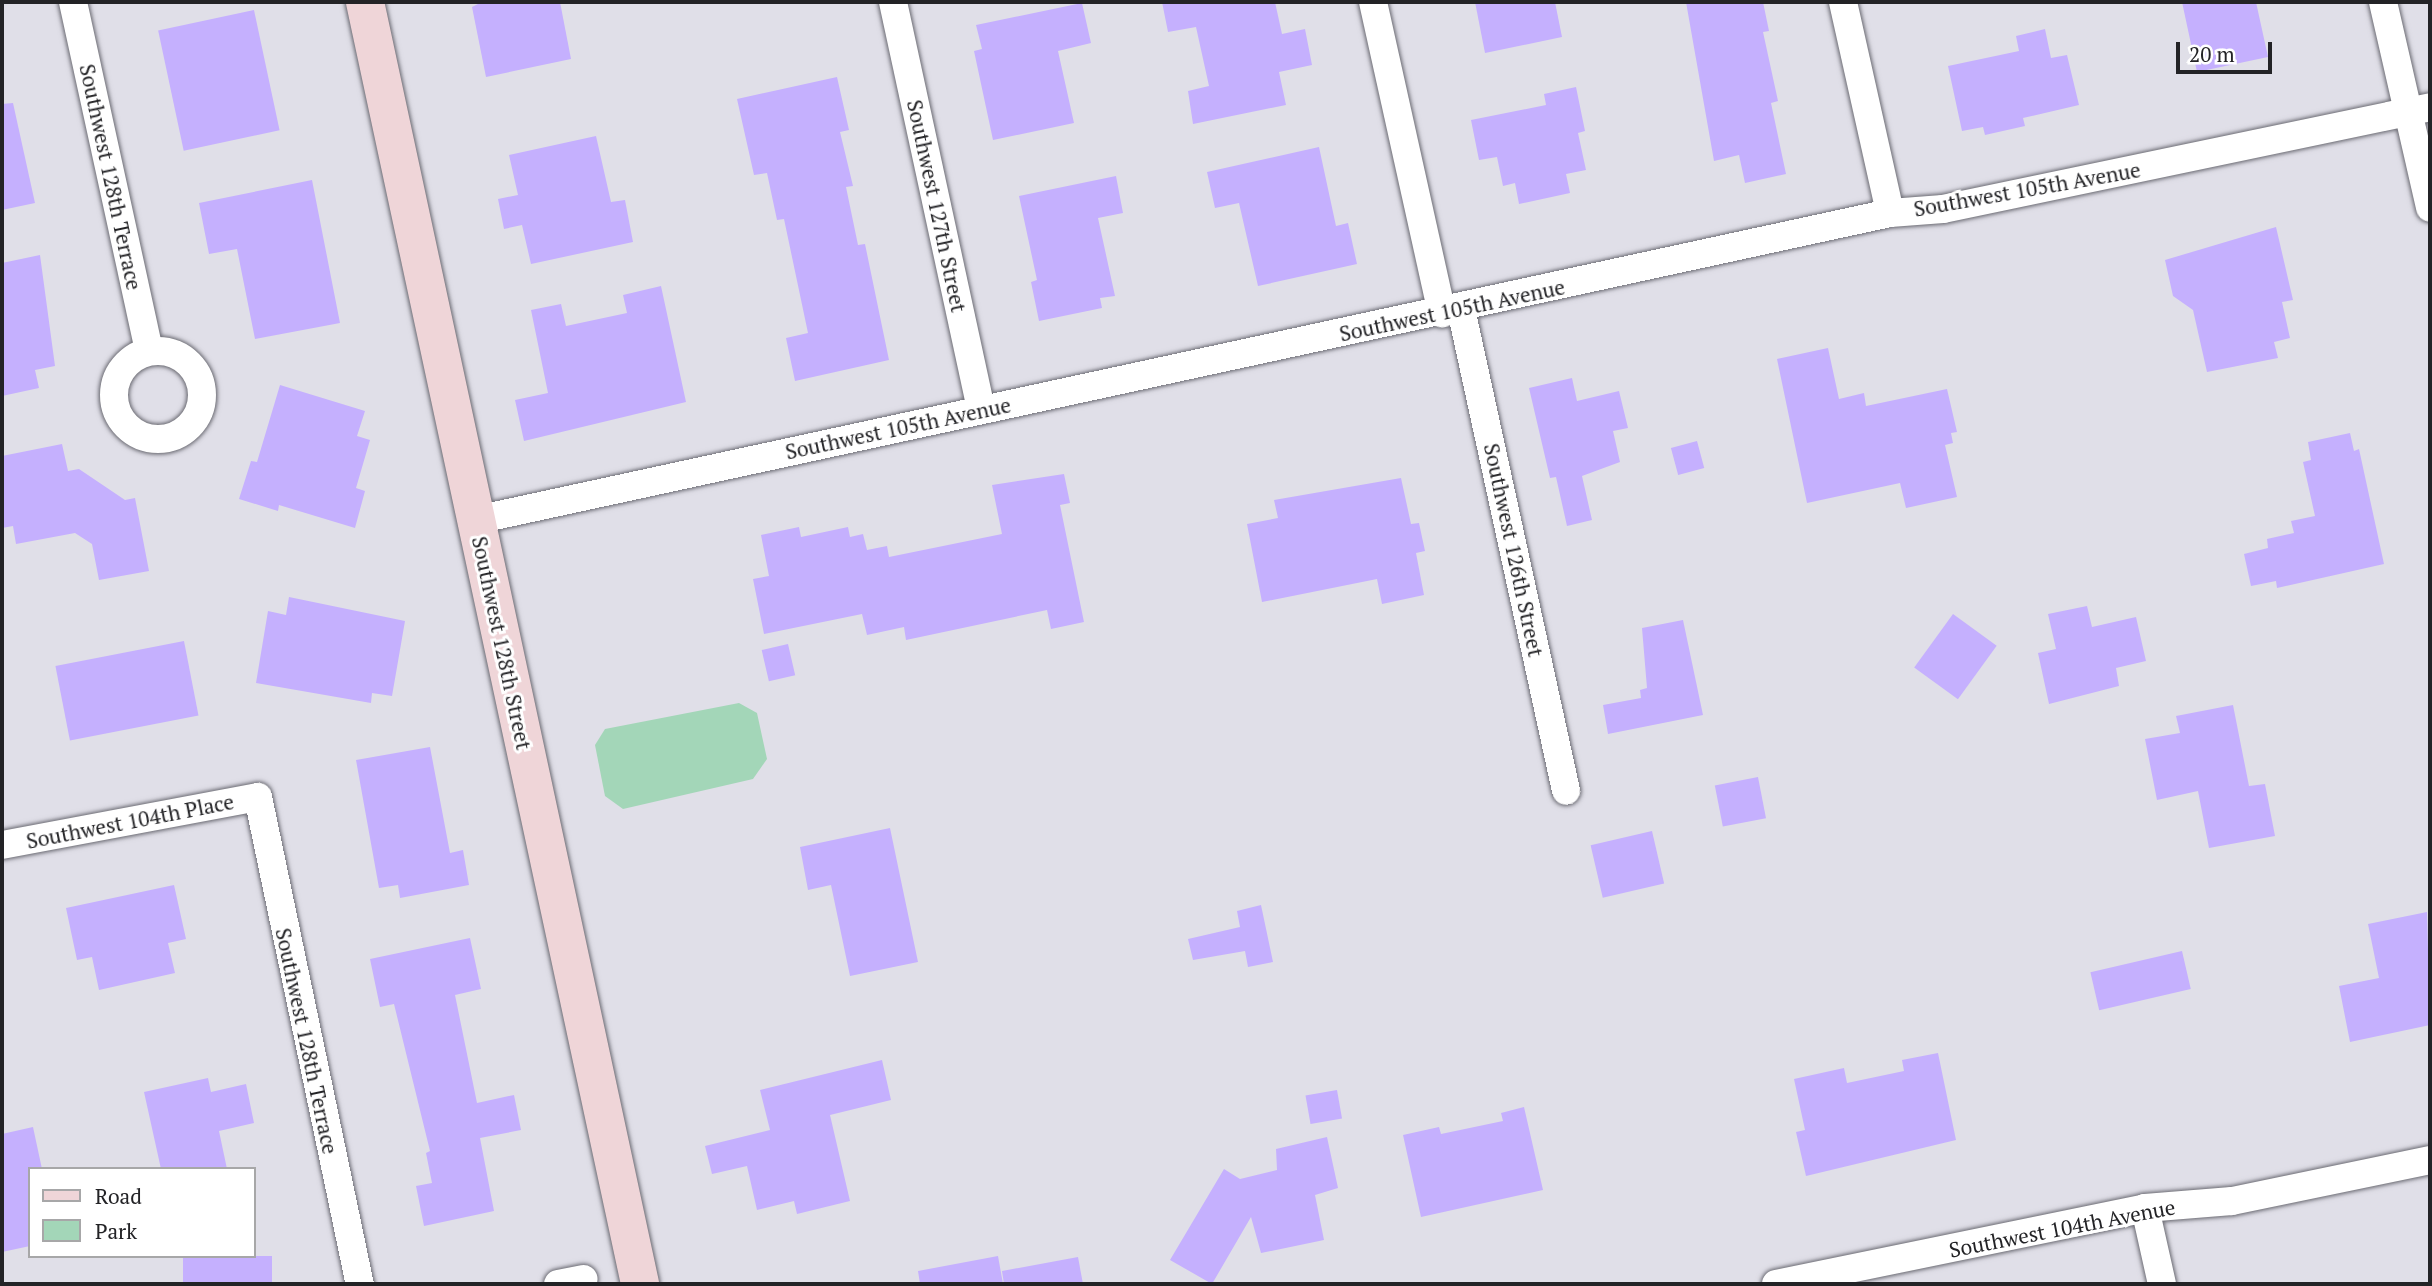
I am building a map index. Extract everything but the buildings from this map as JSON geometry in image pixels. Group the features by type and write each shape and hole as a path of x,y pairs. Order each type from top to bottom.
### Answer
{"street":[{"name":"Southwest 128th Terrace","path":"73,2 149,351"},
{"name":"Southwest 128th Street","path":"365,2 640,1284"},
{"name":"Southwest 127th Street","path":"893,2 981,410"},
{"name":"Southwest 126th Street","path":"1373,2 1452,311 1566,791"},
{"path":"1843,2 1890,213"},
{"path":"2383,2 2419,110 2430,208"},
{"name":"Southwest 105th Avenue","path":"476,520 1452,311 1890,213 1943,209 2419,110"},
{"name":"Southwest 128th Terrace","path":"258,796 360,1284"},
{"name":"Southwest 104th Place","path":"2,845 258,796"},
{"name":"Southwest 104th Avenue","path":"1776,1284 2145,1208 2232,1201 2430,1160"},
{"path":"2145,1208 2162,1284"}],"green space":[{"path":"739,703 757,713 767,759 753,779 623,809 605,796 595,745 605,729"}]}
